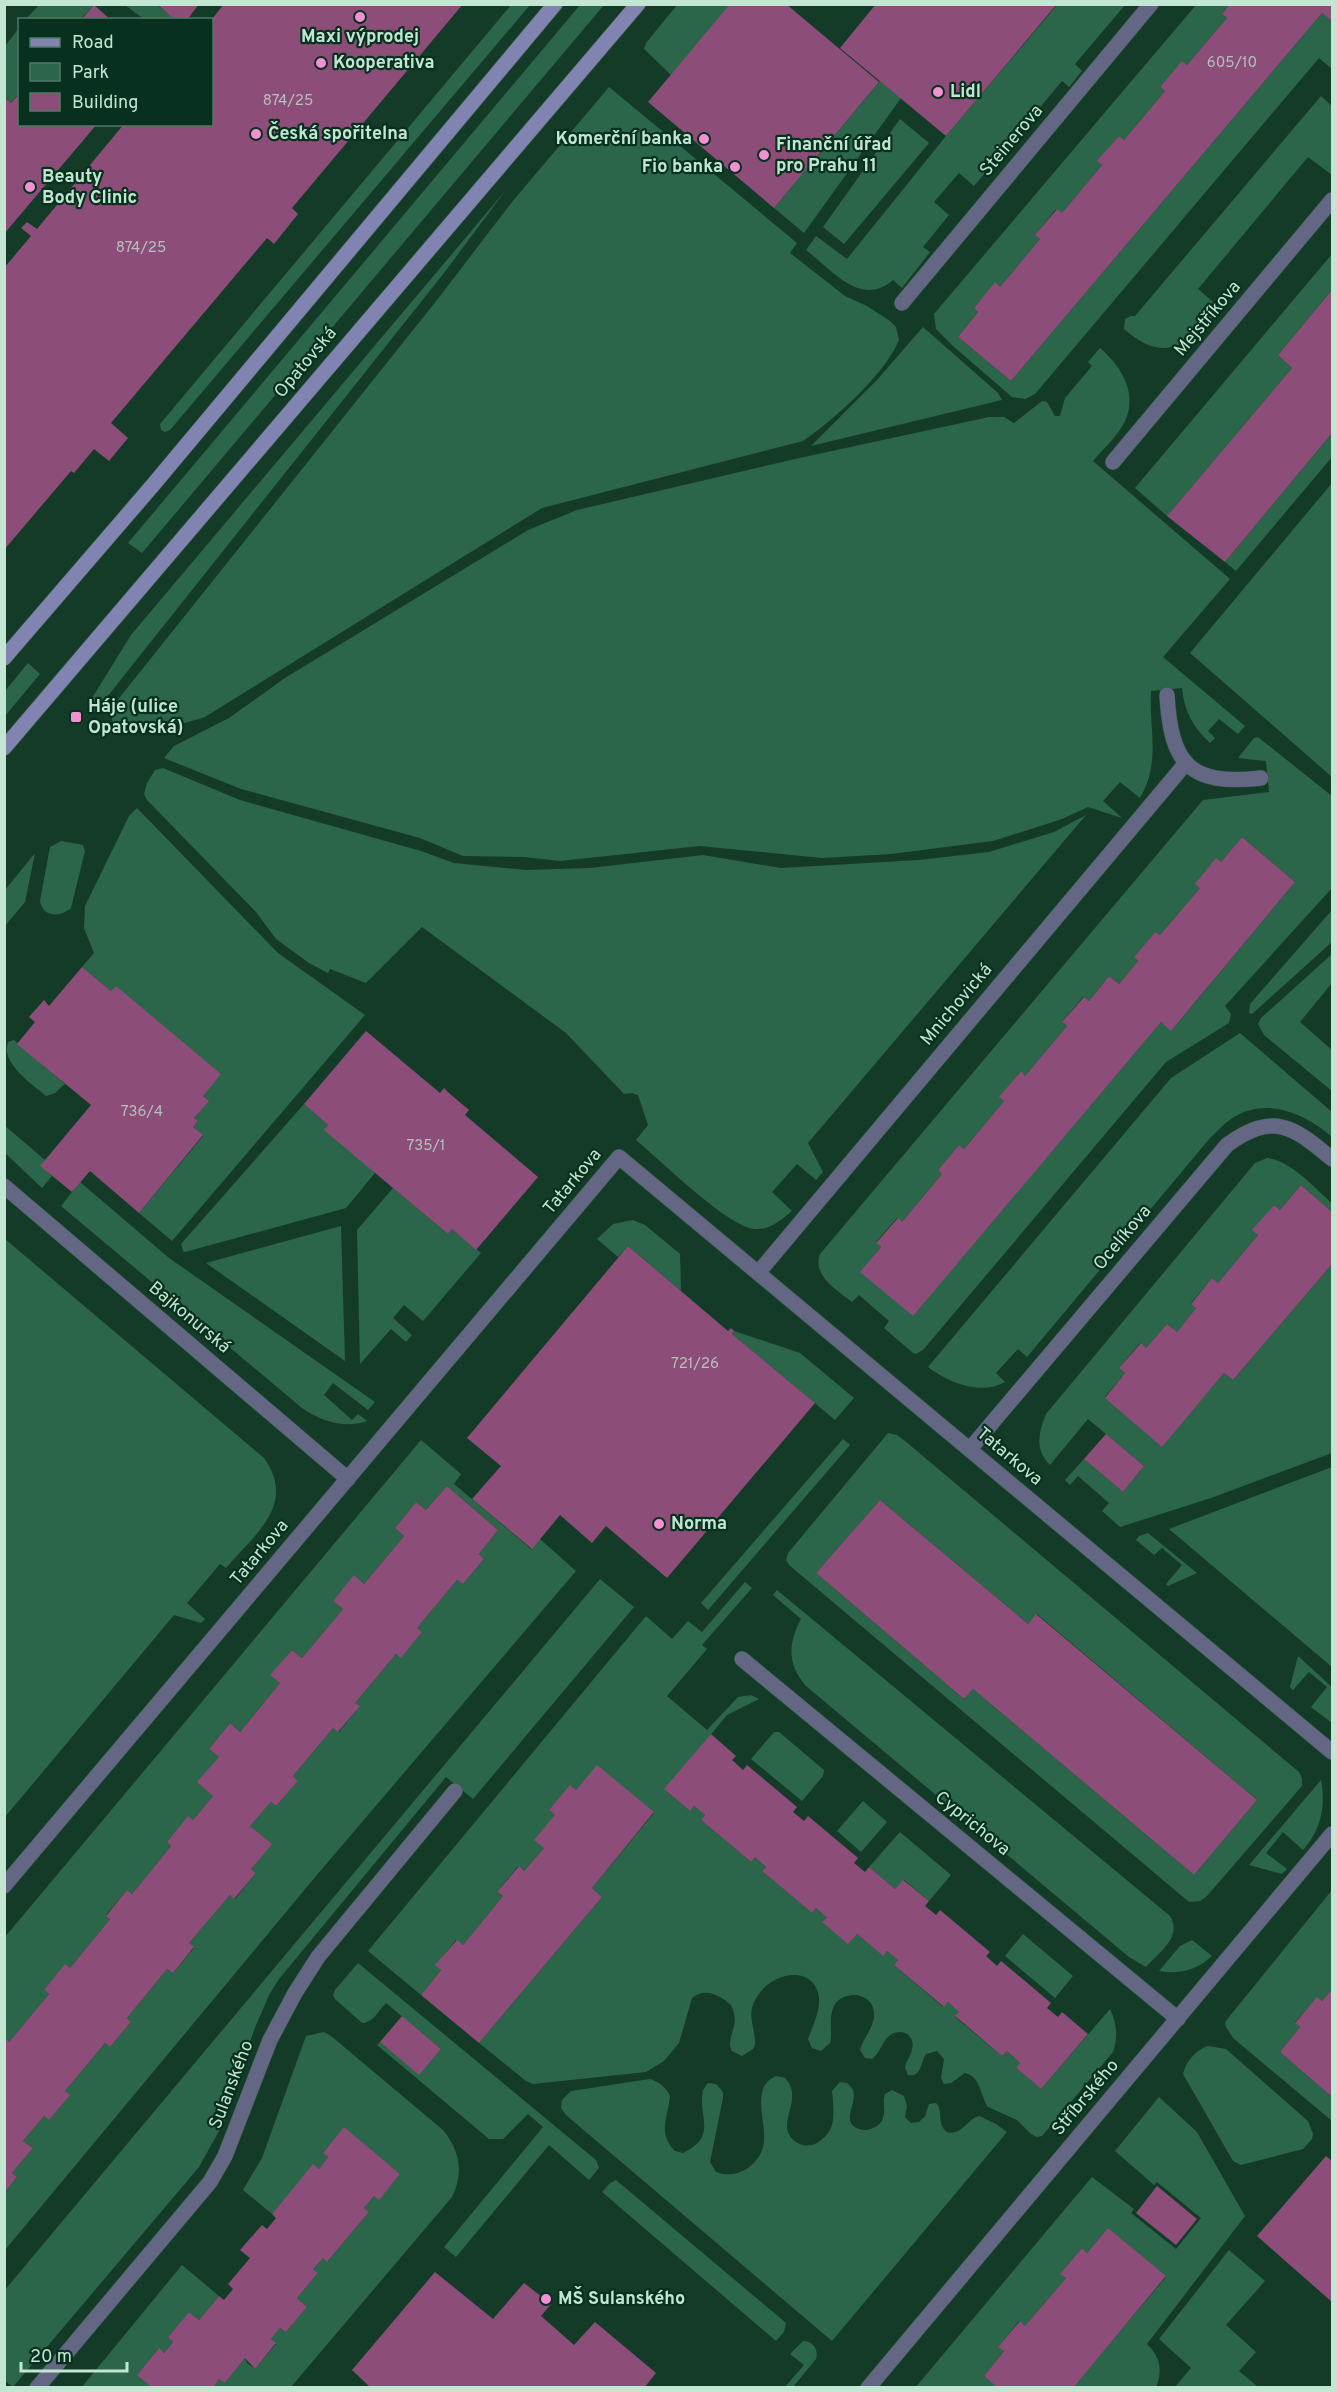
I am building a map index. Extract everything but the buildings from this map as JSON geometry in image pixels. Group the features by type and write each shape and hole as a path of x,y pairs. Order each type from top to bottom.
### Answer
{"main road":[{"path":"4,658 153,485 555,4"},
{"name":"Opatovská","path":"4,748 638,4"}],"street":[{"name":"Steinerova","path":"902,303 1151,4"},
{"name":"Mejstříkova","path":"1113,462 1332,200"},
{"path":"1167,695 1172,738 1177,752 1186,763 1198,772 1214,779 1261,778"},
{"name":"Mnichovická","path":"758,1273 1186,763"},
{"name":"Ocelíkova","path":"970,1449 1227,1145 1243,1133 1262,1126 1278,1126 1304,1136 1332,1159"},
{"name":"Tatarkova","path":"4,1886 619,1157 1332,1752"},
{"name":"Bajkonurská","path":"4,1186 348,1479"},
{"name":"Cyprichova","path":"742,1659 1178,2019"},
{"name":"Sulanského","path":"37,2388 210,2182 225,2156 270,2040 295,1993 318,1957 455,1791"},
{"name":"Stříbrského","path":"868,2388 1332,1834"}],"green space":[{"path":"94,4 82,18 27,18 39,5"},
{"path":"125,5 157,5 174,18 143,18"},
{"path":"511,5 530,5 170,430 165,432 161,430 160,424"},
{"path":"580,5 604,5 142,553 128,543"},
{"path":"677,5 730,5 671,75 644,49 646,43"},
{"path":"1057,5 1125,5 1075,64 1082,71 1069,87 1062,81 974,186 959,173 934,202 949,215 923,247 930,252 902,288 893,280 881,288 870,290 858,288 837,276 806,250 816,236 847,259 946,136"},
{"path":"1196,5 1230,5 1222,14 1227,18 1187,65 1182,62 1160,87 1165,91 1124,140 1119,136 1098,161 1102,165 1062,213 1056,209 1036,234 1040,239 1000,287 995,283 974,308 978,312 958,337 1011,381 1322,13 1332,21 1332,69 1319,58 1035,394 1025,399 1012,397 936,329 934,314"},
{"path":"18,29 18,94 11,103 5,97 5,46"},
{"path":"880,81 901,98 804,233 774,208"},
{"path":"609,87 797,243 790,253 845,296 867,306 896,327 899,340 883,367 843,409 803,441 542,508 205,717 185,723 118,729 113,721 112,713 120,697 437,300 512,202"},
{"path":"1321,96 1332,106 1332,175 1308,157 1198,289 1220,308 1199,332 1176,346 1165,348 1152,346 1138,340 1124,329 1125,319 1135,316"},
{"path":"900,119 929,143 844,244 823,227"},
{"path":"505,191 444,273 95,712 87,706 131,635"},
{"path":"1332,254 1332,290 1278,355 1292,368 1167,516 1135,488"},
{"path":"923,327 998,393 1002,400 811,446 877,380"},
{"path":"1100,348 1121,372 1130,400 1129,411 1122,427 1093,461 1230,579 1163,657 1245,726 1238,734 1219,719 1208,731 1215,738 1210,743 1190,718 1182,688 1151,691 1153,746 1146,785 1140,798 1120,782 1103,801 1122,818 1088,807 1062,819 993,841 891,854 822,858 700,846 560,861 524,857 463,856 420,838 241,789 164,758 174,746 229,718 285,678 528,530 577,510 795,459 989,417 1004,417 1014,423 1042,401 1047,402 1055,416 1060,416 1065,398 1092,366 1088,362"},
{"path":"1332,433 1332,457 1236,571 1225,562"},
{"path":"1332,483 1332,777 1190,653"},
{"path":"28,663 40,674 5,716 5,691"},
{"path":"1258,737 1332,796 1332,888 1225,1006 1231,1014 1229,1023 1166,1062 923,1350 916,1354 913,1353 884,1328 889,1321 859,1295 852,1302 827,1282 818,1262 820,1254 1203,800 1269,792 1266,761 1238,758 1254,738","holes":["1242,837 1295,882 1172,1030 1161,1022 913,1315 861,1272 881,1247 876,1242 897,1218 902,1222 942,1174 938,1170 959,1145 964,1149 1004,1101 1000,1097 1020,1072 1025,1076 1067,1026 1062,1022 1083,997 1089,1001 1109,976 1119,984 1138,961 1134,957 1155,932 1160,935 1200,888 1216,859 1221,862"]},
{"path":"163,768 240,800 421,851 454,863 526,870 590,868 703,855 781,868 919,860 989,852 1054,832 1086,815 808,1143 823,1172 816,1180 797,1164 772,1192 792,1211 770,1226 755,1229 743,1226 712,1205 636,1140 648,1125 638,1095 624,1094 566,1033 422,927 366,983 330,969 328,973 309,963 276,939 256,912 147,800 144,794 147,783 155,770"},
{"path":"137,808 278,953 365,1015 172,1241 139,1213 203,1136 193,1127 198,1121 194,1118 208,1101 111,991 82,967 94,953 84,928 85,906 129,816"},
{"path":"61,841 83,845 85,851 71,908 62,913 53,914 45,911 40,901 50,847"},
{"path":"35,853 25,902 5,926 5,890"},
{"path":"1332,910 1332,942 1252,1014 1249,1013 1250,1004"},
{"path":"1332,954 1332,983 1300,1022 1332,1050 1332,1091 1264,1035 1258,1024 1261,1018"},
{"path":"1240,1033 1332,1112 1332,1137 1310,1121 1284,1110 1257,1109 1244,1112 1231,1119 1210,1138 1027,1357 1018,1349 996,1373 1005,1382 986,1388 975,1387 954,1382 928,1367 1171,1078"},
{"path":"14,1040 65,1084 55,1093 46,1096 26,1079 9,1058 8,1042"},
{"path":"304,1104 375,1173 346,1208 183,1251 181,1244"},
{"path":"4,1125 45,1160 41,1166 52,1176 42,1188 5,1153"},
{"path":"1267,1158 1285,1164 1302,1176 1332,1203 1332,1212 1301,1185 1280,1210 1274,1205 1253,1230 1258,1235 1218,1283 1212,1278 1191,1303 1196,1308 1177,1332 1167,1324 1146,1348 1140,1343 1119,1368 1125,1373 1105,1397 1162,1446 1224,1373 1233,1380 1332,1264 1332,1453 1211,1498 1120,1527 1102,1511 1109,1503 1078,1476 1070,1485 1065,1480 1084,1459 1123,1492 1144,1466 1088,1419 1050,1465 1042,1453 1039,1441 1046,1414 1255,1163"},
{"path":"80,1182 169,1258 375,1402 368,1410 333,1383 324,1395 352,1420 358,1414 367,1421 341,1424 317,1417 302,1408 61,1206"},
{"path":"393,1188 448,1234 452,1229 481,1253 423,1321 404,1305 393,1318 412,1335 406,1342 391,1329 360,1364 357,1230"},
{"path":"633,1220 645,1225 680,1254 681,1291 628,1246 618,1257 597,1239 613,1224"},
{"path":"341,1226 345,1361 206,1263"},
{"path":"5,1239 264,1458 273,1475 276,1490 274,1504 259,1530 226,1568 220,1564 187,1603 205,1619 201,1623 174,1615 5,1817"},
{"path":"734,1331 800,1353 854,1398 835,1420 732,1334"},
{"path":"888,1433 897,1435 1299,1772 1302,1786 1207,1896 1200,1901 1189,1902 789,1565 786,1560 788,1553","holes":["880,1500 1028,1624 1037,1614 1257,1800 1194,1875 973,1689 964,1699 816,1573"]},
{"path":"843,1439 850,1445 708,1610 701,1603"},
{"path":"421,1440 461,1474 454,1484 531,1549 540,1539 576,1571 316,1876 5,2250 5,2192 17,2177 12,2173 33,2148 23,2141 44,2116 49,2120 69,2095 65,2091 105,2043 110,2047 131,2022 127,2018 167,1969 173,1973 194,1948 189,1943 230,1895 235,1899 256,1873 251,1869 271,1844 250,1826 271,1802 276,1806 298,1781 293,1776 333,1728 339,1732 359,1707 355,1703 396,1654 401,1657 422,1632 417,1628 457,1580 463,1584 484,1559 479,1554 498,1530 447,1486 426,1510 416,1502 395,1528 404,1536 364,1584 355,1576 333,1601 343,1609 302,1658 292,1650 271,1675 280,1683 240,1732 230,1723 209,1749 219,1757 213,1796 193,1820 188,1817 167,1842 171,1846 132,1894 127,1890 106,1915 110,1919 70,1968 65,1965 44,1990 49,1994 9,2042 4,2038 5,1937"},
{"path":"1332,1467 1332,1667 1169,1529"},
{"path":"1148,1533 1197,1573 1168,1586 1166,1584 1182,1565 1162,1548 1154,1555 1136,1540 1139,1536"},
{"path":"600,1579 634,1607 473,1799 446,1777 279,1979 269,1995 254,2030 224,2122 199,2167 13,2387 5,2381 4,2291"},
{"path":"745,1582 752,1588 702,1645 707,1649 667,1696 707,1730 738,1697 751,1695 759,1699 727,1715 665,1790 689,1810 694,1806 705,1815 701,1820 751,1862 755,1857 766,1867 762,1871 812,1913 816,1908 827,1918 823,1922 857,1934 882,1955 887,1951 898,1960 894,1965 943,2007 948,2002 959,2012 955,2017 1002,2056 1007,2051 1020,2063 1016,2068 1041,2089 1110,2009 1116,2030 1113,2052 1042,2136 1037,2137 1031,2134 1017,2120 988,2107 977,2082 970,2075 965,2073 951,2083 944,2084 941,2078 944,2059 937,2051 926,2054 918,2072 908,2075 905,2067 913,2044 906,2033 892,2034 875,2057 865,2058 860,2050 874,2015 870,2002 864,1998 851,1995 839,2000 831,2015 830,2043 821,2051 812,2048 808,2039 817,2013 819,1998 815,1986 808,1979 799,1975 777,1979 766,1986 758,1996 751,2013 755,2045 742,2056 732,2051 730,2046 735,2022 731,2005 717,1995 707,1993 692,1998 679,2043 664,2061 646,2072 533,2084 526,2081 479,2043 602,1897 592,1888 654,1813 597,1766 576,1790 571,1786 549,1810 555,1815 544,1848 524,1871 518,1866 497,1892 503,1896 463,1945 456,1940 436,1965 441,1970 421,1995 368,1951 646,1616 672,1639 688,1621 702,1632"},
{"path":"777,1590 1170,1916 1174,1930 1163,1950 1146,1967 1129,1957 806,1686 795,1670 792,1654 794,1637 801,1619 773,1595"},
{"path":"1298,1656 1332,1687 1332,1723 1311,1707 1327,1687 1309,1672 1293,1690 1290,1687"},
{"path":"774,1732 779,1732 824,1770 823,1776 802,1801 751,1759"},
{"path":"1321,1780 1323,1799 1321,1817 1314,1834 1303,1850 1283,1832 1266,1853 1287,1869 1282,1874 1249,1865"},
{"path":"863,1801 887,1822 861,1852 837,1831"},
{"path":"900,1832 951,1875 929,1901 904,1880 895,1889 869,1867"},
{"path":"1332,1890 1332,1989 1322,2001 1317,1998 1295,2022 1300,2027 1280,2052 1332,2097 1332,2121 1233,2038 1225,2022"},
{"path":"1023,1934 1073,1976 1055,1998 1005,1956"},
{"path":"1192,1940 1212,1956 1200,1965 1187,1970 1159,1971 1180,1946"},
{"path":"358,1963 596,2160 599,2168 589,2180 549,2145 456,2257 444,2247 543,2127 528,2114 503,2139 489,2139 377,2045 380,2042 419,2074 441,2049 386,2003 373,2019 362,2023 335,1999 333,1995 335,1990"},
{"path":"324,2032 443,2130 453,2146 458,2162 456,2188 452,2197 291,2387 213,2388 219,2379 225,2383 245,2358 247,2363 255,2369 276,2344 271,2339 280,2328 286,2332 307,2307 297,2298 318,2273 313,2269 323,2258 328,2261 369,2212 364,2208 374,2196 379,2199 400,2174 344,2128 323,2153 328,2157 319,2169 313,2165 272,2214 243,2190 262,2158 306,2036"},
{"path":"1208,2046 1226,2049 1308,2121 1313,2134 1312,2139 1303,2149 1241,2165 1233,2161 1183,2074 1192,2057 1199,2050"},
{"path":"776,2076 785,2078 791,2086 792,2095 787,2128 789,2135 802,2145 820,2141 829,2131 833,2116 832,2091 840,2082 847,2083 853,2090 850,2119 854,2127 861,2130 871,2129 881,2122 884,2115 885,2094 892,2090 904,2096 907,2106 905,2117 911,2123 919,2122 925,2116 929,2104 936,2103 940,2110 942,2125 947,2132 960,2130 979,2116 1007,2132 832,2341 566,2115 561,2108 562,2100 571,2091 650,2079 662,2085 670,2096 665,2125 666,2138 675,2151 683,2153 700,2140 704,2132 703,2090 708,2083 716,2084 723,2092 723,2098 710,2162 716,2172 732,2174 748,2168 757,2160 762,2151 764,2133 762,2093 767,2083"},
{"path":"1159,2097 1197,2132 1245,2216 1147,2344 1159,2364 1156,2387 1073,2387 1166,2277 1108,2228 1087,2253 1082,2248 1061,2273 1066,2278 1025,2326 1019,2321 999,2346 1004,2351 984,2376 998,2387 915,2388 1092,2177 1134,2209 1131,2213 1176,2249 1201,2218 1157,2182 1154,2185 1115,2151"},
{"path":"616,2180 786,2323 784,2332 776,2341 602,2192"},
{"path":"1229,2250 1265,2281 1226,2325 1256,2352 1239,2371 1258,2387 1175,2387 1191,2368 1159,2339"},
{"path":"182,2265 219,2296 199,2320 189,2312 168,2337 173,2342 164,2353 158,2349 138,2374 153,2387 81,2388"},
{"path":"803,2341 814,2347 817,2352 816,2359 793,2387 785,2387 804,2365 790,2354"}],"place":[{"name":"Maxi výprodej","path":"360,17"},
{"name":"Kooperativa","path":"321,63"},
{"name":"Lidl","path":"938,92"},
{"name":"Česká spořitelna","path":"256,134"},
{"name":"Komerční banka","path":"704,139"},
{"name":"Finanční úřad pro Prahu 11","path":"764,155"},
{"name":"Fio banka","path":"735,167"},
{"name":"Beauty Body Clinic","path":"30,187"},
{"name":"Háje (ulice Opatovská)","path":"76,717"},
{"name":"Norma","path":"659,1524"},
{"name":"MŠ Sulanského","path":"546,2299"}]}
